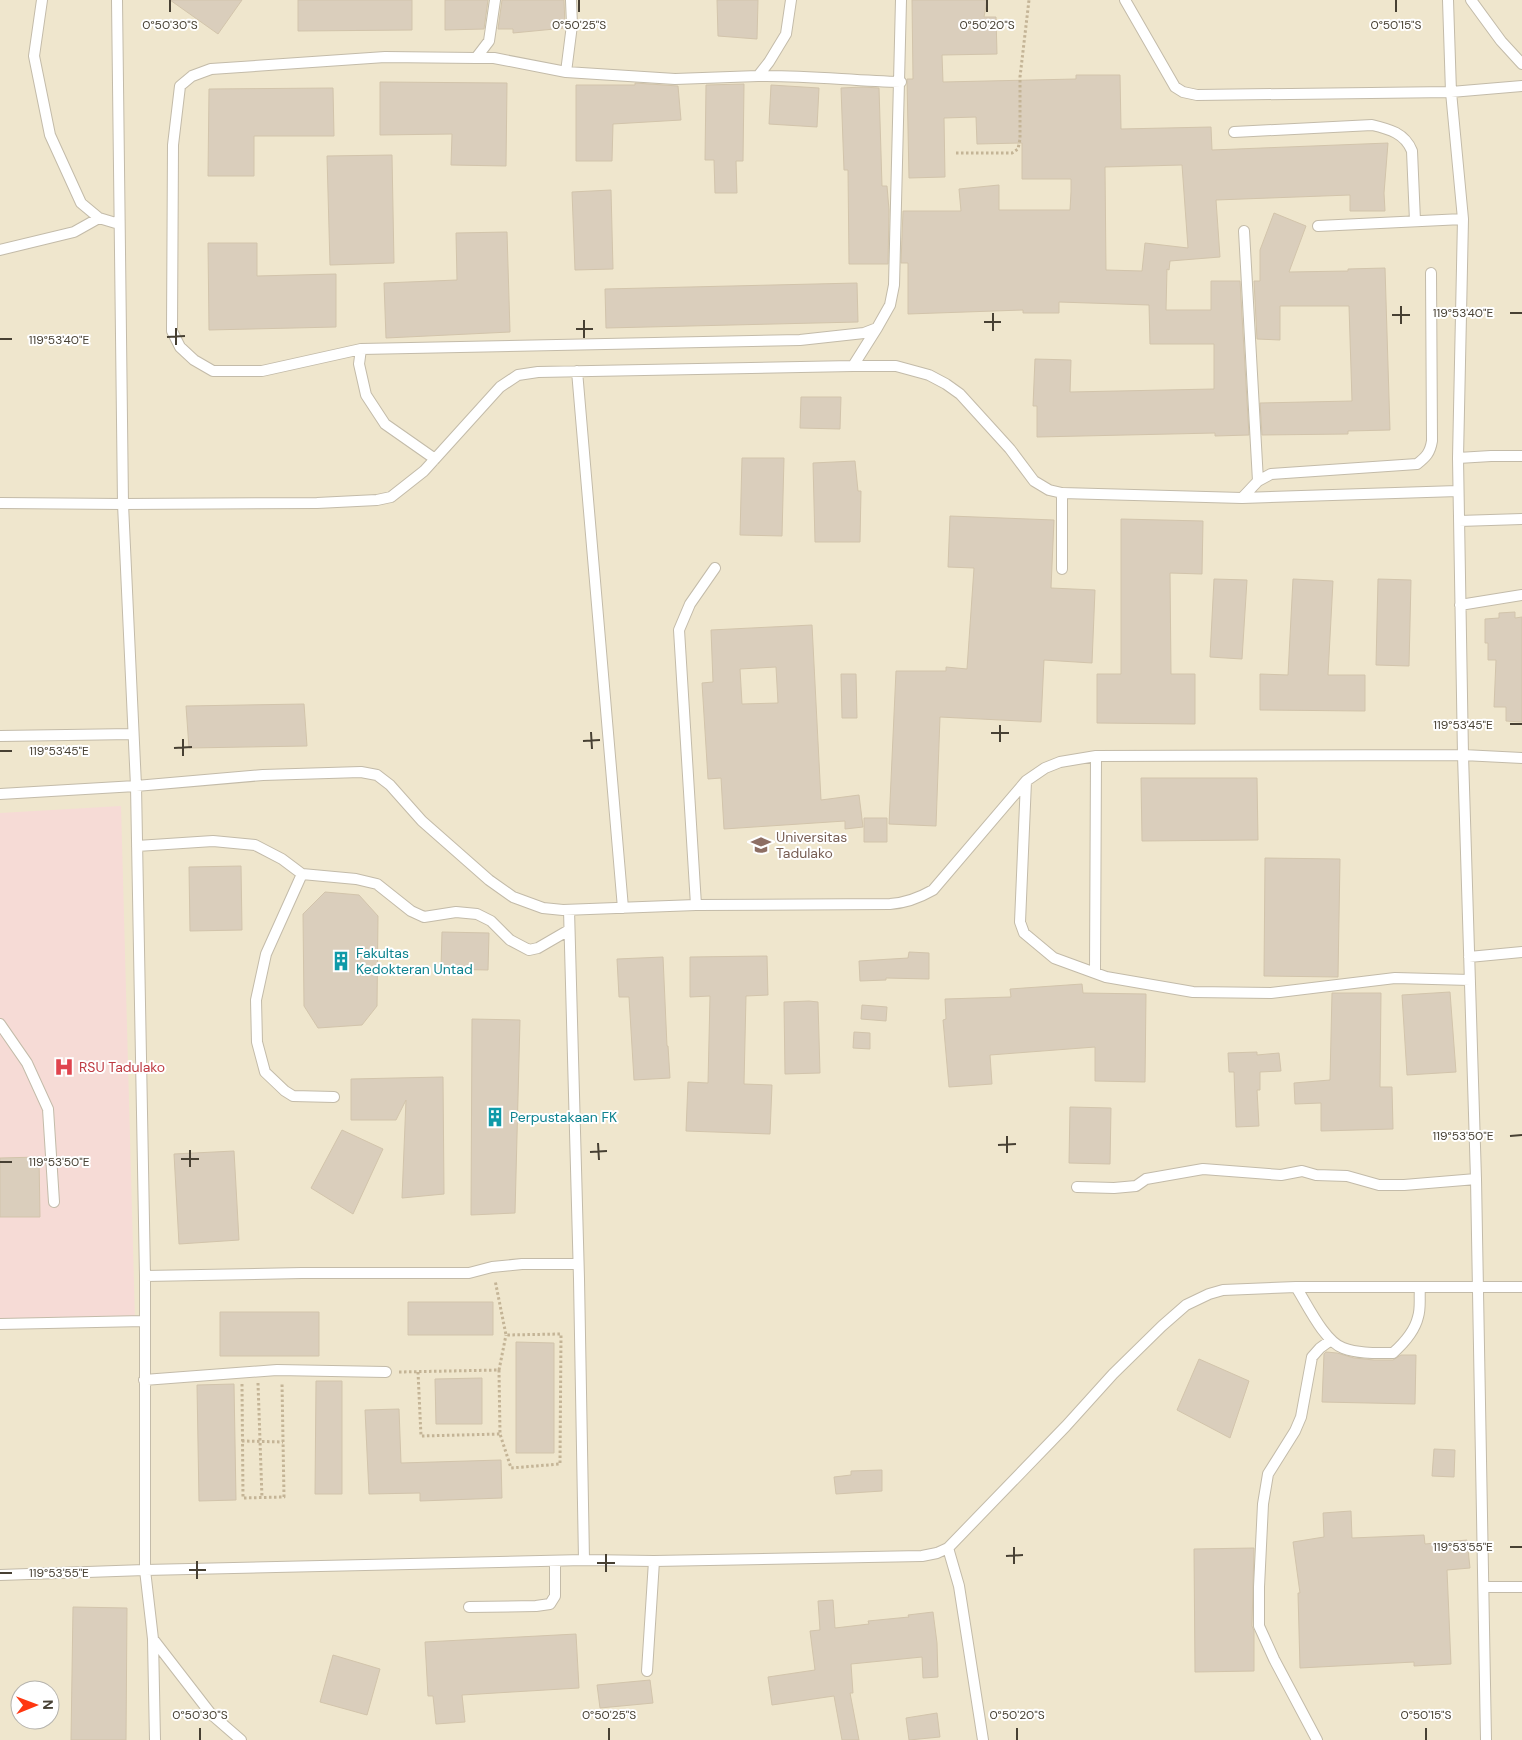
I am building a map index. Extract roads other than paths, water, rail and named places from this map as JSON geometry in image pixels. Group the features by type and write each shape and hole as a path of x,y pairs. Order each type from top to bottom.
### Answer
{"lane":[{"path":"42,0 34,56 50,135 81,203 99,218 119,224"},
{"path":"117,0 123,504 136,786 145,1276 145,1570 153,1639 154,1740"},
{"path":"476,58 488,40 495,0"},
{"path":"566,72 572,26 571,0"},
{"path":"758,76 786,34 791,0"},
{"path":"853,366 878,328 890,305 894,285 902,0"},
{"path":"1124,0 1175,87 1183,92 1197,94 1451,92 1522,86"},
{"path":"1448,0 1451,92 1463,219 1458,491 1463,755 1476,1179 1486,1740"},
{"path":"1471,0 1501,41 1522,64"},
{"path":"878,328 864,332 800,340 361,349 262,370 213,370 194,360 180,347 172,331 173,145 180,86 192,76 211,69 385,57 494,58 566,72 675,79 783,76 900,82"},
{"path":"1234,132 1372,125 1393,130 1408,141 1412,151 1415,221"},
{"path":"0,250 74,232 99,218"},
{"path":"1318,226 1463,219"},
{"path":"1244,231 1258,480"},
{"path":"1242,498 1258,480 1271,474 1417,464 1426,457 1430,451 1432,441 1431,272"},
{"path":"361,349 359,364 366,395 385,424 435,459"},
{"path":"0,503 316,503 377,500 392,497 408,486 435,459 500,386 518,375 538,372 853,366 896,366 929,375 946,384 960,394 1010,449 1034,481 1049,490 1242,498 1458,491"},
{"path":"577,371 622,908"},
{"path":"1458,458 1522,456"},
{"path":"1062,492 1062,569"},
{"path":"1459,521 1522,519"},
{"path":"696,905 679,630 690,604 716,568"},
{"path":"1460,605 1522,595"},
{"path":"0,736 133,734"},
{"path":"0,794 136,786 263,775 361,772 377,775 390,785 422,820 460,855 513,898 543,908 569,910 696,905 890,904 906,903 934,890 1026,781 1045,768 1060,762 1096,756 1463,755 1522,758"},
{"path":"1095,972 1096,756"},
{"path":"1026,781 1020,922 1024,933 1030,940 1054,958 1106,977 1193,992 1271,993 1395,978 1470,980"},
{"path":"137,846 213,841 255,845 282,859 302,874 356,878 377,884 411,911 424,917 456,912 477,914 491,921 510,940 529,950 538,948 569,930"},
{"path":"302,874 266,954 256,1000 256,1042 265,1072 285,1091 293,1096 334,1097"},
{"path":"569,910 584,1560"},
{"path":"1470,956 1522,952"},
{"path":"0,1024 28,1063 48,1109 54,1202"},
{"path":"1077,1187 1114,1188 1136,1186 1146,1179 1202,1169 1281,1175 1302,1171 1316,1175 1346,1176 1379,1185 1404,1185 1476,1179"},
{"path":"145,1276 302,1273 469,1273 492,1267 522,1264 578,1264"},
{"path":"0,1575 584,1560 654,1561 922,1556 937,1553 948,1548 1113,1374 1186,1305 1208,1294 1223,1290 1296,1287 1522,1287"},
{"path":"1296,1287 1330,1340 1342,1348 1364,1353 1393,1353 1401,1346 1414,1329 1419,1316 1420,1288"},
{"path":"0,1324 144,1321"},
{"path":"1317,1740 1274,1659 1259,1626 1259,1588 1263,1504 1268,1474 1295,1431 1301,1417 1312,1357 1330,1340"},
{"path":"144,1380 282,1370 386,1372"},
{"path":"948,1548 959,1586 983,1740"},
{"path":"468,1607 550,1604 555,1596 555,1561"},
{"path":"647,1671 654,1561"},
{"path":"1484,1587 1522,1587"},
{"path":"153,1639 211,1714 241,1740"}],"place":[{"name":"Universitas Tadulako","path":"761,845"},
{"name":"Fakultas Kedokteran Untad","path":"341,961"},
{"name":"RSU Tadulako","path":"64,1067"},
{"name":"Perpustakaan FK","path":"495,1117"}]}
